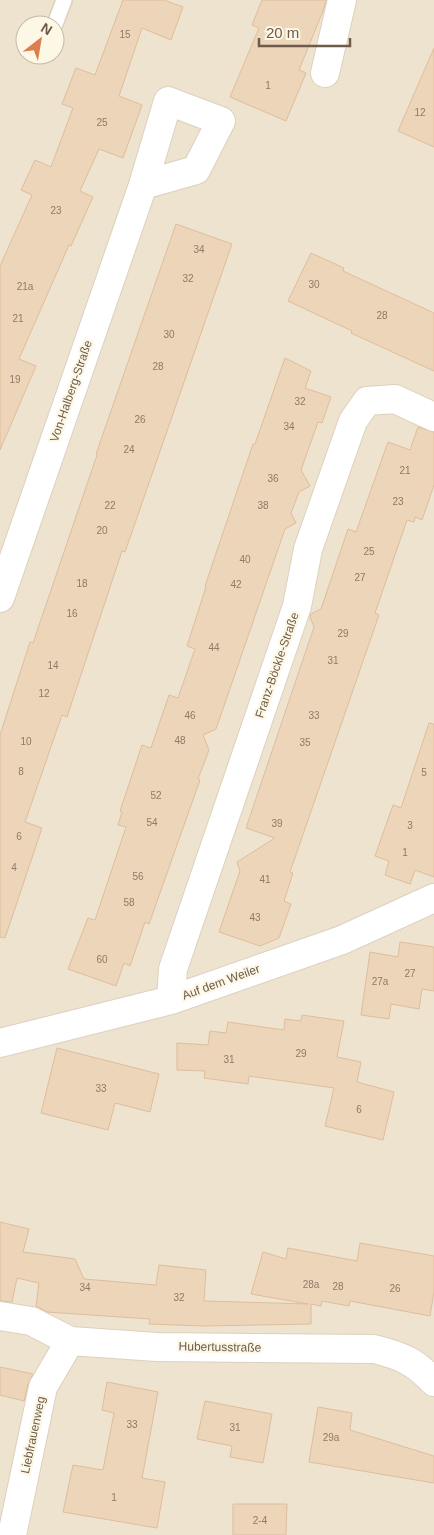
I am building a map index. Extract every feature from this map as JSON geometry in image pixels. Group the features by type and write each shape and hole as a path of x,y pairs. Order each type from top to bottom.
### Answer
{"street":[{"path":"325,73 342,0"},
{"name":"Von-Halberg-Straße","path":"0,598 143,185"},
{"name":"Franz-Böckle-Straße","path":"171,1000 173,969 297,606 308,549 353,421 367,401 395,399 434,417"},
{"name":"Auf dem Weiler","path":"0,1043 171,1000 342,940 434,898"},
{"name":"Hubertusstraße","path":"0,1316 31,1321 70,1341 157,1347 374,1348 399,1355 420,1367 434,1382"},
{"name":"Liebfrauenweg","path":"12,1535 44,1386 70,1341"}],"lane":[{"path":"58,15 64,0"}],"shaded area":[{"path":"0,0 434,0 434,1535 0,1535"}],"building":[{"path":"123,0 164,0 183,7 171,40 142,28 119,96 142,105 123,158 99,149 80,191 93,197 71,246 69,245 19,359 36,366 0,450 0,266 32,195 21,190 35,160 51,167 73,108 62,104 76,68 95,75"},
{"path":"262,0 326,0 299,70 306,73 286,121 230,97 259,28 252,25"},
{"path":"434,48 434,147 398,131"},
{"path":"176,224 232,244 125,552 122,551 67,717 62,715 25,822 42,828 5,938 0,937 0,735 30,642 33,643"},
{"path":"311,253 344,268 343,271 434,313 434,371 351,333 352,331 288,301"},
{"path":"285,358 311,371 305,388 331,397 322,423 318,422 301,470 310,486 299,492 291,513 296,523 285,529 216,729 203,735 209,750 198,779 200,780 149,924 145,922 130,966 124,963 116,986 68,969 88,918 95,920 126,827 118,825 122,812 120,811 142,745 151,748 169,695 178,698 195,649 187,646 205,586 253,444 255,444"},
{"path":"418,427 434,432 434,485 422,520 415,517 414,522 407,520 375,613 379,615 290,872 293,873 284,901 291,904 279,938 260,946 219,932 240,871 237,862 275,838 246,828 314,627 310,617 311,614 321,609 348,529 356,532 388,442 410,450"},
{"path":"429,723 434,724 434,877 415,870 410,884 385,875 389,861 375,856 393,805 401,808"},
{"path":"400,942 434,947 434,991 422,989 419,1009 391,1004 389,1019 361,1015 370,952 398,957"},
{"path":"302,1015 344,1021 337,1057 361,1062 357,1082 394,1092 383,1140 325,1126 334,1088 249,1076 248,1084 204,1078 205,1071 177,1070 177,1043 208,1045 210,1031 226,1033 228,1022 284,1030 285,1019 301,1021"},
{"path":"57,1048 159,1074 150,1112 115,1103 108,1130 41,1113"},
{"path":"0,1222 29,1229 23,1252 75,1259 84,1279 156,1285 159,1265 206,1270 204,1301 308,1304 251,1294 263,1252 286,1259 288,1248 357,1261 360,1243 434,1256 434,1292 430,1316 350,1301 349,1306 322,1301 321,1306 311,1304 311,1324 204,1326 149,1324 150,1319 47,1312 36,1306 39,1283 17,1278 12,1302 0,1301"},
{"path":"0,1367 33,1374 28,1384 24,1401 0,1395"},
{"path":"107,1382 158,1392 142,1478 165,1482 157,1528 63,1512 73,1465 103,1470 114,1413 102,1410"},
{"path":"205,1401 272,1414 263,1463 230,1457 232,1446 197,1439"},
{"path":"318,1407 352,1413 350,1430 434,1456 434,1483 309,1462"},
{"path":"233,1504 287,1504 286,1535 233,1535"}]}
